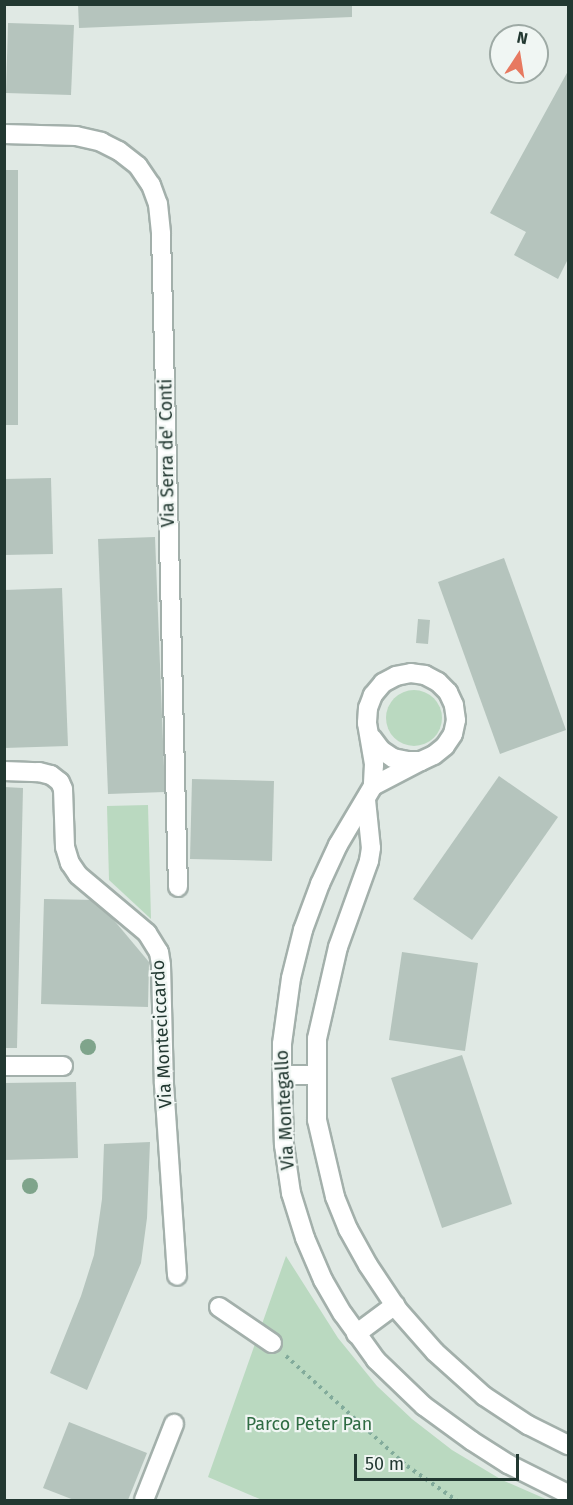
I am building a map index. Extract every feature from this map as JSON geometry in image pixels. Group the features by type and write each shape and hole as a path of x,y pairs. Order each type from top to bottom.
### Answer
{"street":[{"name":"Via Serra de' Conti","path":"4,134 76,136 102,142 119,150 138,166 151,185 158,204 161,234 178,887"},
{"name":"Via Montegallo","path":"566,1487 508,1464 447,1423 398,1383 356,1334 323,1280 305,1238 295,1206 285,1153 282,1075 285,1018 303,930 329,864 370,793 445,746 453,734 456,720 454,705 448,692 438,682 425,675 411,673 396,676 383,683 373,695 368,708 367,723 372,738 370,793 371,842 369,861 338,946 327,989 317,1040 315,1075 317,1120 335,1197 356,1244 395,1305 435,1352 484,1396 528,1425 568,1445"},
{"path":"372,738 381,750 393,758 421,761"},
{"name":"Via Monteciccardo","path":"4,771 39,772 51,775 60,782 63,789 65,847 70,863 78,875 141,928 159,952 164,1084 177,1276"},
{"path":"4,1066 63,1066"},
{"path":"282,1075 315,1075"},
{"path":"356,1334 395,1305"},
{"path":"219,1307 272,1343"},
{"path":"144,1500 174,1424"}],"path":[{"path":"272,1343 342,1405 393,1455 456,1500"}],"green space":[{"path":"408,690 420,690 430,694 438,702 442,718 438,734 430,742 420,746 408,746 398,742 390,734 386,724 386,712 390,702 398,694"},
{"path":"148,805 151,919 109,880 107,806"},
{"name":"Parco Peter Pan","path":"286,1256 338,1338 377,1386 412,1419 452,1450 502,1480 548,1500 262,1500 208,1477"}],"building":[{"path":"78,4 352,4 352,17 79,28"},
{"path":"8,23 74,25 71,95 6,93"},
{"path":"568,71 568,259 558,279 514,255 526,232 490,213"},
{"path":"4,170 18,170 18,425 4,425"},
{"path":"51,478 53,554 4,555 4,479"},
{"path":"155,537 165,792 108,794 98,539"},
{"path":"504,558 566,730 500,754 438,582"},
{"path":"62,588 68,746 4,748 4,590"},
{"path":"418,619 430,620 428,644 416,643"},
{"path":"499,776 558,817 472,940 413,899"},
{"path":"192,779 274,781 272,861 190,859"},
{"path":"4,787 23,788 17,1048 4,1048"},
{"path":"44,899 97,900 149,962 148,1007 41,1004"},
{"path":"402,952 478,963 465,1051 389,1040"},
{"path":"462,1055 512,1204 442,1228 391,1078"},
{"path":"76,1082 78,1158 4,1160 4,1083"},
{"path":"150,1142 147,1218 141,1263 87,1390 50,1373 81,1296 94,1255 102,1199 104,1144"},
{"path":"69,1422 147,1453 128,1500 74,1500 43,1488"}]}
